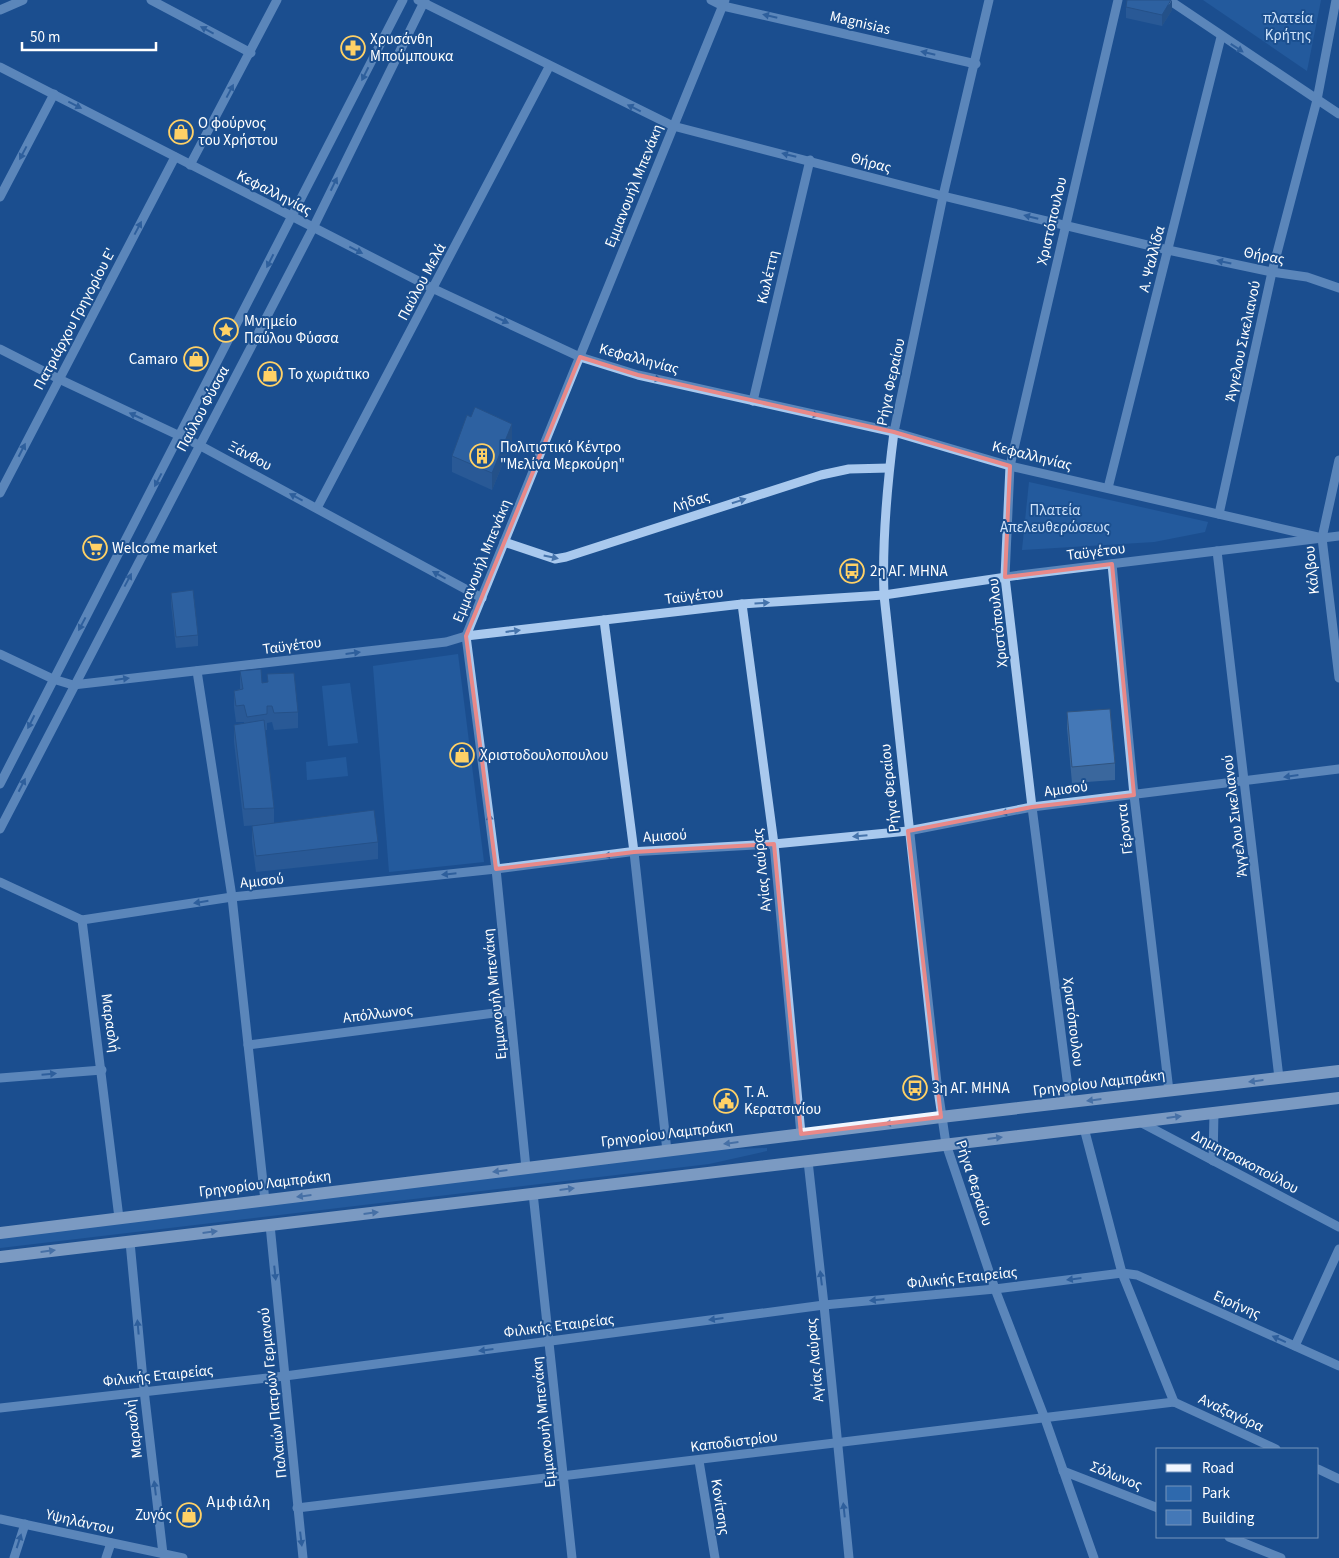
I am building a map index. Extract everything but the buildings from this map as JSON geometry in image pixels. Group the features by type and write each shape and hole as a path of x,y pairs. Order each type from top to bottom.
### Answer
{"main road":[{"name":"Γρηγορίου Λαμπράκη","path":"0,1233 941,1117 1339,1071"},
{"path":"0,1257 1339,1098"}],"street":[{"path":"0,10 23,0"},
{"path":"151,0 250,52"},
{"path":"190,165 276,0"},
{"name":"Παύλου Φύσσα","path":"0,784 404,0"},
{"name":"Magnisias","path":"711,0 976,64"},
{"name":"Ρήγα Φεραίου","path":"989,0 976,64 944,196 894,432 889,468 883,570 884,595 908,831 941,1117 946,1144 995,1289 1044,1416 1094,1558"},
{"name":"Χριστόπουλου","path":"1070,1103 1005,577 1010,466 1118,0"},
{"path":"1169,0 1221,37 1339,114"},
{"name":"Άγγελου Σικελιανού","path":"1218,514 1272,272 1317,100 1336,0"},
{"name":"Παύλου Φύσσα","path":"0,828 313,228 422,1"},
{"name":"Θήρας","path":"422,1 549,67 674,126 1065,226 1272,272 1307,277 1339,288"},
{"name":"Εμμανουήλ Μπενάκη","path":"526,1168 496,869 466,636 724,3"},
{"name":"Α. Ψαλλίδα","path":"1108,488 1221,37"},
{"name":"Κεφαλληνίας","path":"0,67 434,289 580,357 638,375 894,432 1010,466 1322,538"},
{"name":"Παύλου Μελά","path":"317,508 434,289 549,67"},
{"path":"0,196 54,94"},
{"name":"Πατριάρχου Γρηγορίου Ε'","path":"0,493 175,157"},
{"name":"Κωλέττη","path":"753,401 810,160"},
{"name":"Ξάνθου","path":"0,349 59,379 199,444 482,598"},
{"name":"Κάλβου","path":"1339,460 1322,538 1339,678"},
{"name":"Λήδας","path":"504,542 555,559 566,557 821,475 849,469 889,468"},
{"name":"Ταϋγέτου","path":"0,654 53,679 73,685 446,642 466,636 742,604 884,595 1005,577 1339,536"},
{"name":"Άγγελου Σικελιανού","path":"1216,551 1279,1078"},
{"name":"Γέροντα","path":"1112,564 1134,795 1169,1091"},
{"name":"Αγίας Λαύρας","path":"742,604 774,844 801,1134"},
{"path":"604,620 634,852 667,1151"},
{"path":"197,671 232,898 264,1201"},
{"name":"Αμισού","path":"82,920 232,898 634,852 774,844 908,831 1032,807 1339,769"},
{"path":"0,882 82,920"},
{"name":"Μαρασλή","path":"82,920 120,1218"},
{"name":"Απόλλωνος","path":"248,1045 510,1011"},
{"path":"0,1078 102,1070"},
{"path":"1213,1161 1214,1112"},
{"name":"Δημητρακοπούλου","path":"1138,1121 1339,1227"},
{"path":"1084,1128 1122,1273 1174,1402"},
{"name":"Αγίας Λαύρας","path":"808,1161 849,1558"},
{"name":"Εμμανουήλ Μπενάκη","path":"533,1193 572,1558"},
{"name":"Παλαιών Πατρών Γερμανού","path":"270,1225 304,1558"},
{"name":"Μαρασλή","path":"130,1242 144,1390 163,1554"},
{"path":"1295,1346 1339,1249"},
{"name":"Φιλικής Εταιρείας","path":"0,1408 144,1390 285,1376 824,1305 995,1289 1122,1273"},
{"name":"Ειρήνης","path":"1122,1273 1137,1275 1339,1366"},
{"name":"Καποδιστρίου","path":"298,1508 699,1461 1044,1416 1174,1402"},
{"name":"Αναξαγόρα","path":"1174,1402 1274,1448"},
{"name":"Κονίτσης","path":"699,1461 715,1558"},
{"path":"1319,1469 1339,1479"},
{"name":"Σόλωνος","path":"1063,1470 1156,1507"},
{"name":"Υψηλάντου","path":"0,1519 183,1558"},
{"path":"14,1558 25,1524"},
{"path":"1231,1538 1281,1558"},
{"path":"106,1558 111,1544"}],"highlighted area":[{"path":"580,357 638,375 894,432 1010,466 1005,577 1112,564 1134,795 1032,807 908,831 941,1117 801,1134 774,844 634,852 496,869 466,636"}],"green space":[{"name":"πλατεία Κρήτης","path":"1203,0 1321,0 1307,71"},
{"name":"Πλατεία Απελευθερώσεως","path":"1029,482 1208,522 1205,532 1154,542 1022,550"},
{"path":"458,654 484,862 389,872 373,666"},
{"path":"350,683 358,743 328,746 322,686"},
{"path":"346,757 348,776 307,780 306,762"},
{"path":"767,1148 767,1151 709,1164 0,1248 0,1238 667,1151"}],"place":[{"name":"Χρυσάνθη Μπούμπουκα","path":"353,48"},
{"name":"Ο φούρνος του Χρήστου","path":"181,132"},
{"name":"Μνημείο Παύλου Φύσσα","path":"226,330"},
{"name":"Camaro","path":"196,359"},
{"name":"Το χωριάτικο","path":"270,374"},
{"name":"Πολιτιστικό Κέντρο \"Μελίνα Μερκούρη\"","path":"482,456"},
{"name":"Welcome market","path":"95,548"},
{"name":"2η ΑΓ. ΜΗΝΑ","path":"852,571"},
{"name":"Χριστοδουλοπουλου","path":"462,755"},
{"name":"3η ΑΓ. ΜΗΝΑ","path":"915,1088"},
{"name":"Τ. Α. Κερατσινίου","path":"726,1101"},
{"name":"Ζυγός","path":"189,1515"}],"district":[{"name":"Αμφιάλη","path":"239,1502"}]}
